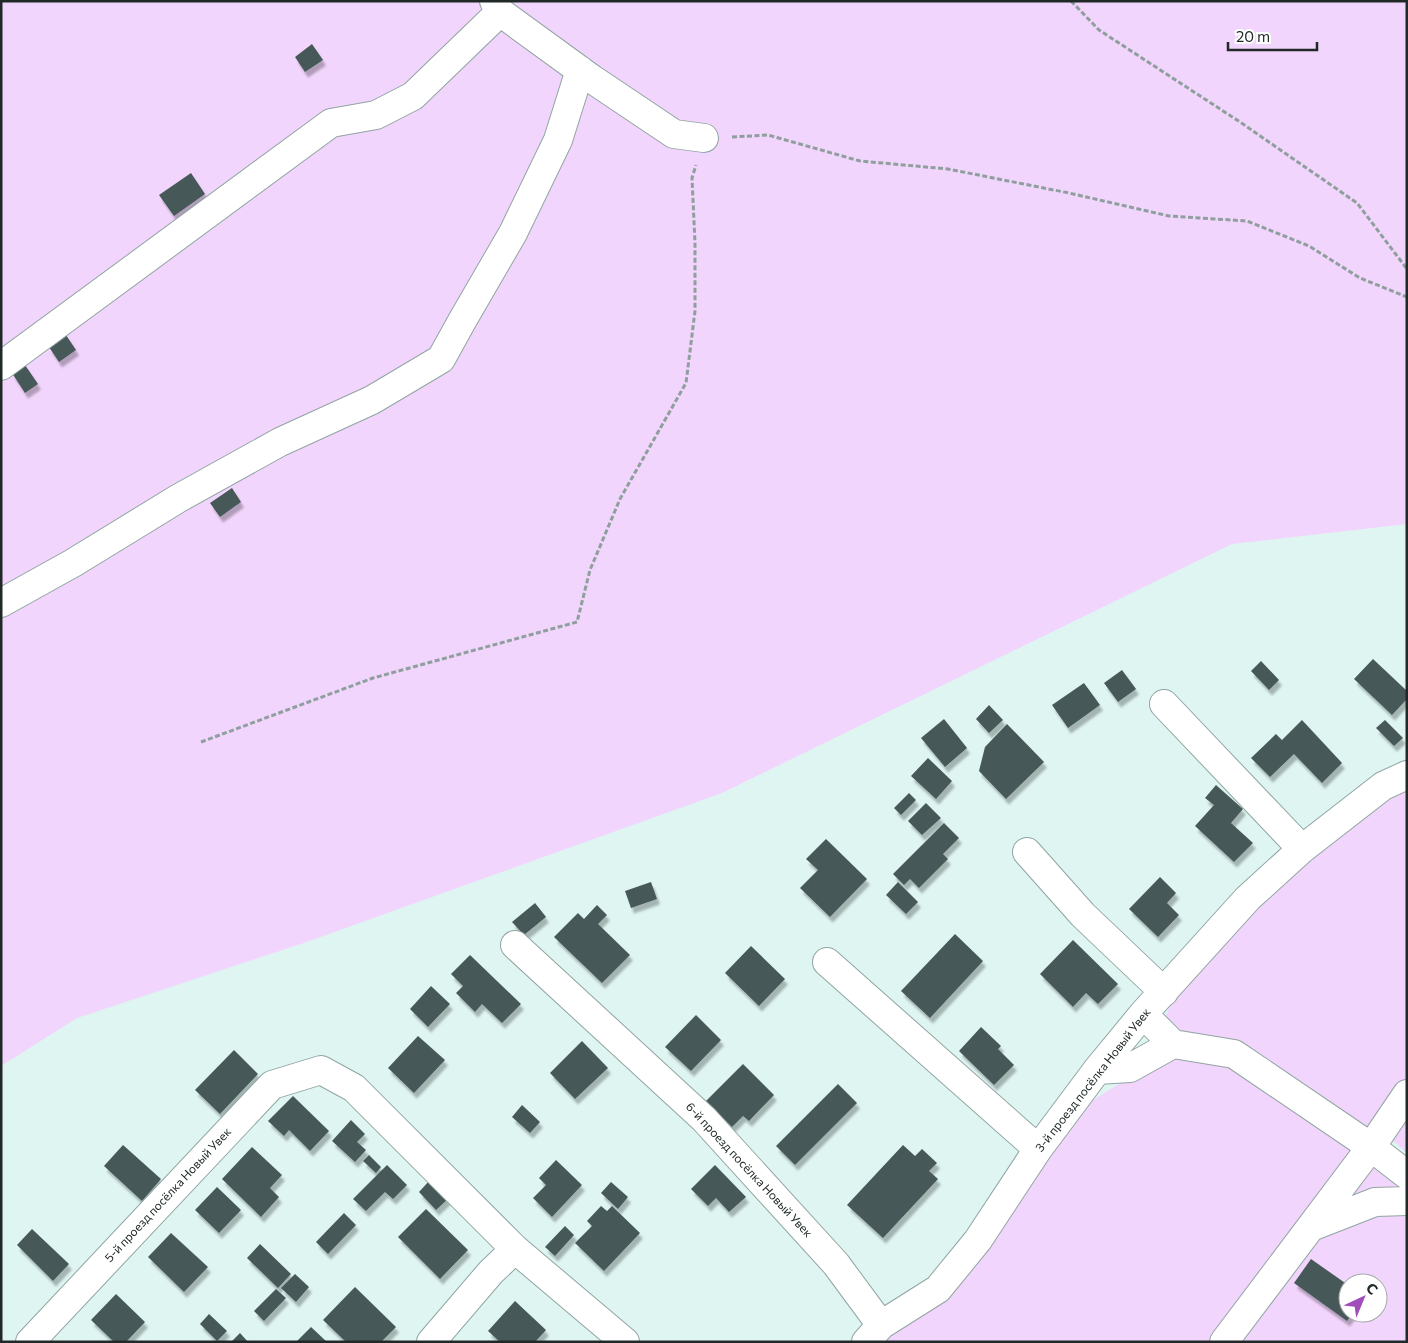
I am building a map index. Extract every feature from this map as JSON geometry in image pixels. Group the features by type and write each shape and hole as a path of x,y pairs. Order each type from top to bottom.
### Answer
{"street":[{"path":"1,366 331,123 376,116 413,96 497,7 592,79 674,134 704,138"},
{"path":"1,603 73,563 179,498 280,442 372,400 441,359 513,233 558,140 580,70"},
{"path":"1164,704 1302,849"},
{"name":"3-й проезд посёлка Новый Увек","path":"873,1333 938,1289 978,1240 1038,1149 1098,1070 1143,1014 1248,898 1302,849 1383,786 1407,775"},
{"path":"1027,852 1083,915 1164,992"},
{"name":"6-й проезд посёлка Новый Увек","path":"515,945 704,1119 836,1264 873,1333"},
{"path":"827,962 1038,1149"},
{"path":"1143,1014 1173,1044 1234,1054 1371,1147 1407,1174"},
{"path":"1098,1070 1130,1068 1173,1044"},
{"name":"5-й проезд посёлка Новый Увек","path":"30,1342 272,1085 321,1070 354,1088 516,1249"},
{"path":"1224,1342 1371,1147 1407,1094"},
{"path":"1311,1227 1375,1202 1407,1201"},
{"path":"431,1342 491,1272 516,1249 625,1342"}],"path":[{"path":"1071,1 1099,30 1240,122 1357,203 1407,269"},
{"path":"202,742 373,678 576,622 590,570 620,499 686,383 695,310 695,243 692,178 704,138 768,135 860,161 948,169 1169,216 1247,221 1309,246 1360,278 1407,297"}],"shaded area":[{"path":"1,1 1407,1 1407,524 1232,544 722,793 301,944 77,1018 1,1066"},
{"path":"1407,786 1407,1153 1397,1144 1319,1099 1178,1032 1165,1018 1171,1003 1255,904 1387,793"},
{"path":"1174,1058 1220,1061 1407,1188 1407,1342 882,1342 1087,1104 1130,1077"}],"building":[{"path":"312,44 323,60 305,72 295,57"},
{"path":"191,173 205,194 174,216 159,195"},
{"path":"66,335 76,350 59,362 49,347"},
{"path":"25,365 38,384 25,393 12,373"},
{"path":"232,488 241,502 220,517 210,503"},
{"path":"1373,659 1407,691 1407,699 1392,715 1354,679"},
{"path":"1261,661 1279,680 1269,690 1251,671"},
{"path":"1122,670 1136,689 1118,702 1104,683"},
{"path":"1084,683 1100,705 1068,728 1052,705"},
{"path":"989,705 1003,720 989,733 976,719"},
{"path":"944,719 967,748 945,767 921,738"},
{"path":"1302,720 1342,763 1322,783 1294,754 1270,777 1251,758 1276,734 1282,740"},
{"path":"1385,720 1403,738 1394,746 1376,728"},
{"path":"1007,724 1044,762 1006,799 979,771 985,747"},
{"path":"928,758 952,781 936,799 911,776"},
{"path":"1216,785 1243,809 1231,823 1253,843 1234,862 1195,826 1214,805 1205,798"},
{"path":"909,793 916,800 901,815 894,808"},
{"path":"926,803 941,818 922,835 908,821"},
{"path":"944,823 959,838 943,854 948,859 919,888 910,879 904,885 893,874"},
{"path":"826,839 867,879 830,917 800,888 818,870 806,859"},
{"path":"1160,877 1176,893 1167,903 1179,915 1158,937 1129,909"},
{"path":"651,882 657,899 631,908 625,891"},
{"path":"898,882 918,902 906,914 886,895"},
{"path":"535,903 546,917 524,935 512,922"},
{"path":"597,905 607,915 598,924 630,955 602,983 554,937 578,913 584,919"},
{"path":"955,934 983,961 930,1018 901,991"},
{"path":"1073,940 1118,984 1098,1004 1086,993 1073,1007 1040,974"},
{"path":"751,946 785,979 759,1006 725,973"},
{"path":"470,955 521,1004 502,1023 482,1004 475,1012 456,993 463,986 451,974"},
{"path":"431,986 450,1004 428,1027 410,1009"},
{"path":"696,1015 721,1040 691,1071 665,1047"},
{"path":"981,1027 1001,1046 998,1049 1014,1065 994,1085 959,1051"},
{"path":"418,1036 445,1060 414,1093 388,1068"},
{"path":"582,1041 608,1068 575,1099 550,1073"},
{"path":"234,1050 258,1074 220,1114 195,1090"},
{"path":"743,1064 774,1095 749,1121 743,1116 732,1127 706,1101"},
{"path":"838,1084 857,1103 795,1165 776,1146"},
{"path":"293,1096 329,1131 310,1151 289,1130 284,1136 268,1121"},
{"path":"522,1105 540,1122 530,1133 512,1117"},
{"path":"351,1120 365,1134 357,1142 366,1150 355,1162 332,1141"},
{"path":"123,1145 161,1179 142,1201 104,1166"},
{"path":"903,1145 915,1156 922,1149 937,1163 929,1171 938,1179 883,1238 847,1205"},
{"path":"252,1147 282,1175 270,1188 279,1197 261,1217 222,1179"},
{"path":"369,1155 381,1167 376,1173 363,1161"},
{"path":"556,1160 582,1185 552,1217 533,1198 546,1185 539,1178"},
{"path":"387,1165 407,1185 393,1199 385,1192 366,1211 353,1199"},
{"path":"715,1165 746,1197 729,1212 716,1198 708,1206 691,1189"},
{"path":"430,1180 448,1199 436,1210 419,1192"},
{"path":"611,1182 628,1197 618,1209 601,1193"},
{"path":"217,1187 241,1210 219,1233 195,1210"},
{"path":"601,1206 607,1211 612,1206 640,1233 604,1271 575,1243 592,1226 587,1221"},
{"path":"426,1209 468,1250 440,1279 398,1237"},
{"path":"344,1213 356,1225 328,1254 316,1242"},
{"path":"565,1226 574,1235 555,1256 545,1247"},
{"path":"32,1229 69,1264 53,1281 17,1245"},
{"path":"171,1233 208,1267 184,1292 148,1257"},
{"path":"260,1244 291,1274 278,1288 247,1258"},
{"path":"1311,1259 1338,1278 1338,1315 1294,1283"},
{"path":"295,1274 309,1287 296,1302 281,1288"},
{"path":"355,1287 396,1327 381,1342 346,1342 323,1320"},
{"path":"276,1289 286,1298 264,1321 254,1311"},
{"path":"116,1294 145,1322 126,1342 114,1342 91,1320"},
{"path":"515,1301 546,1330 535,1342 500,1342 488,1331"},
{"path":"209,1314 227,1331 217,1341 200,1324"},
{"path":"311,1327 327,1342 296,1342"},
{"path":"240,1333 248,1342 231,1342"}]}
